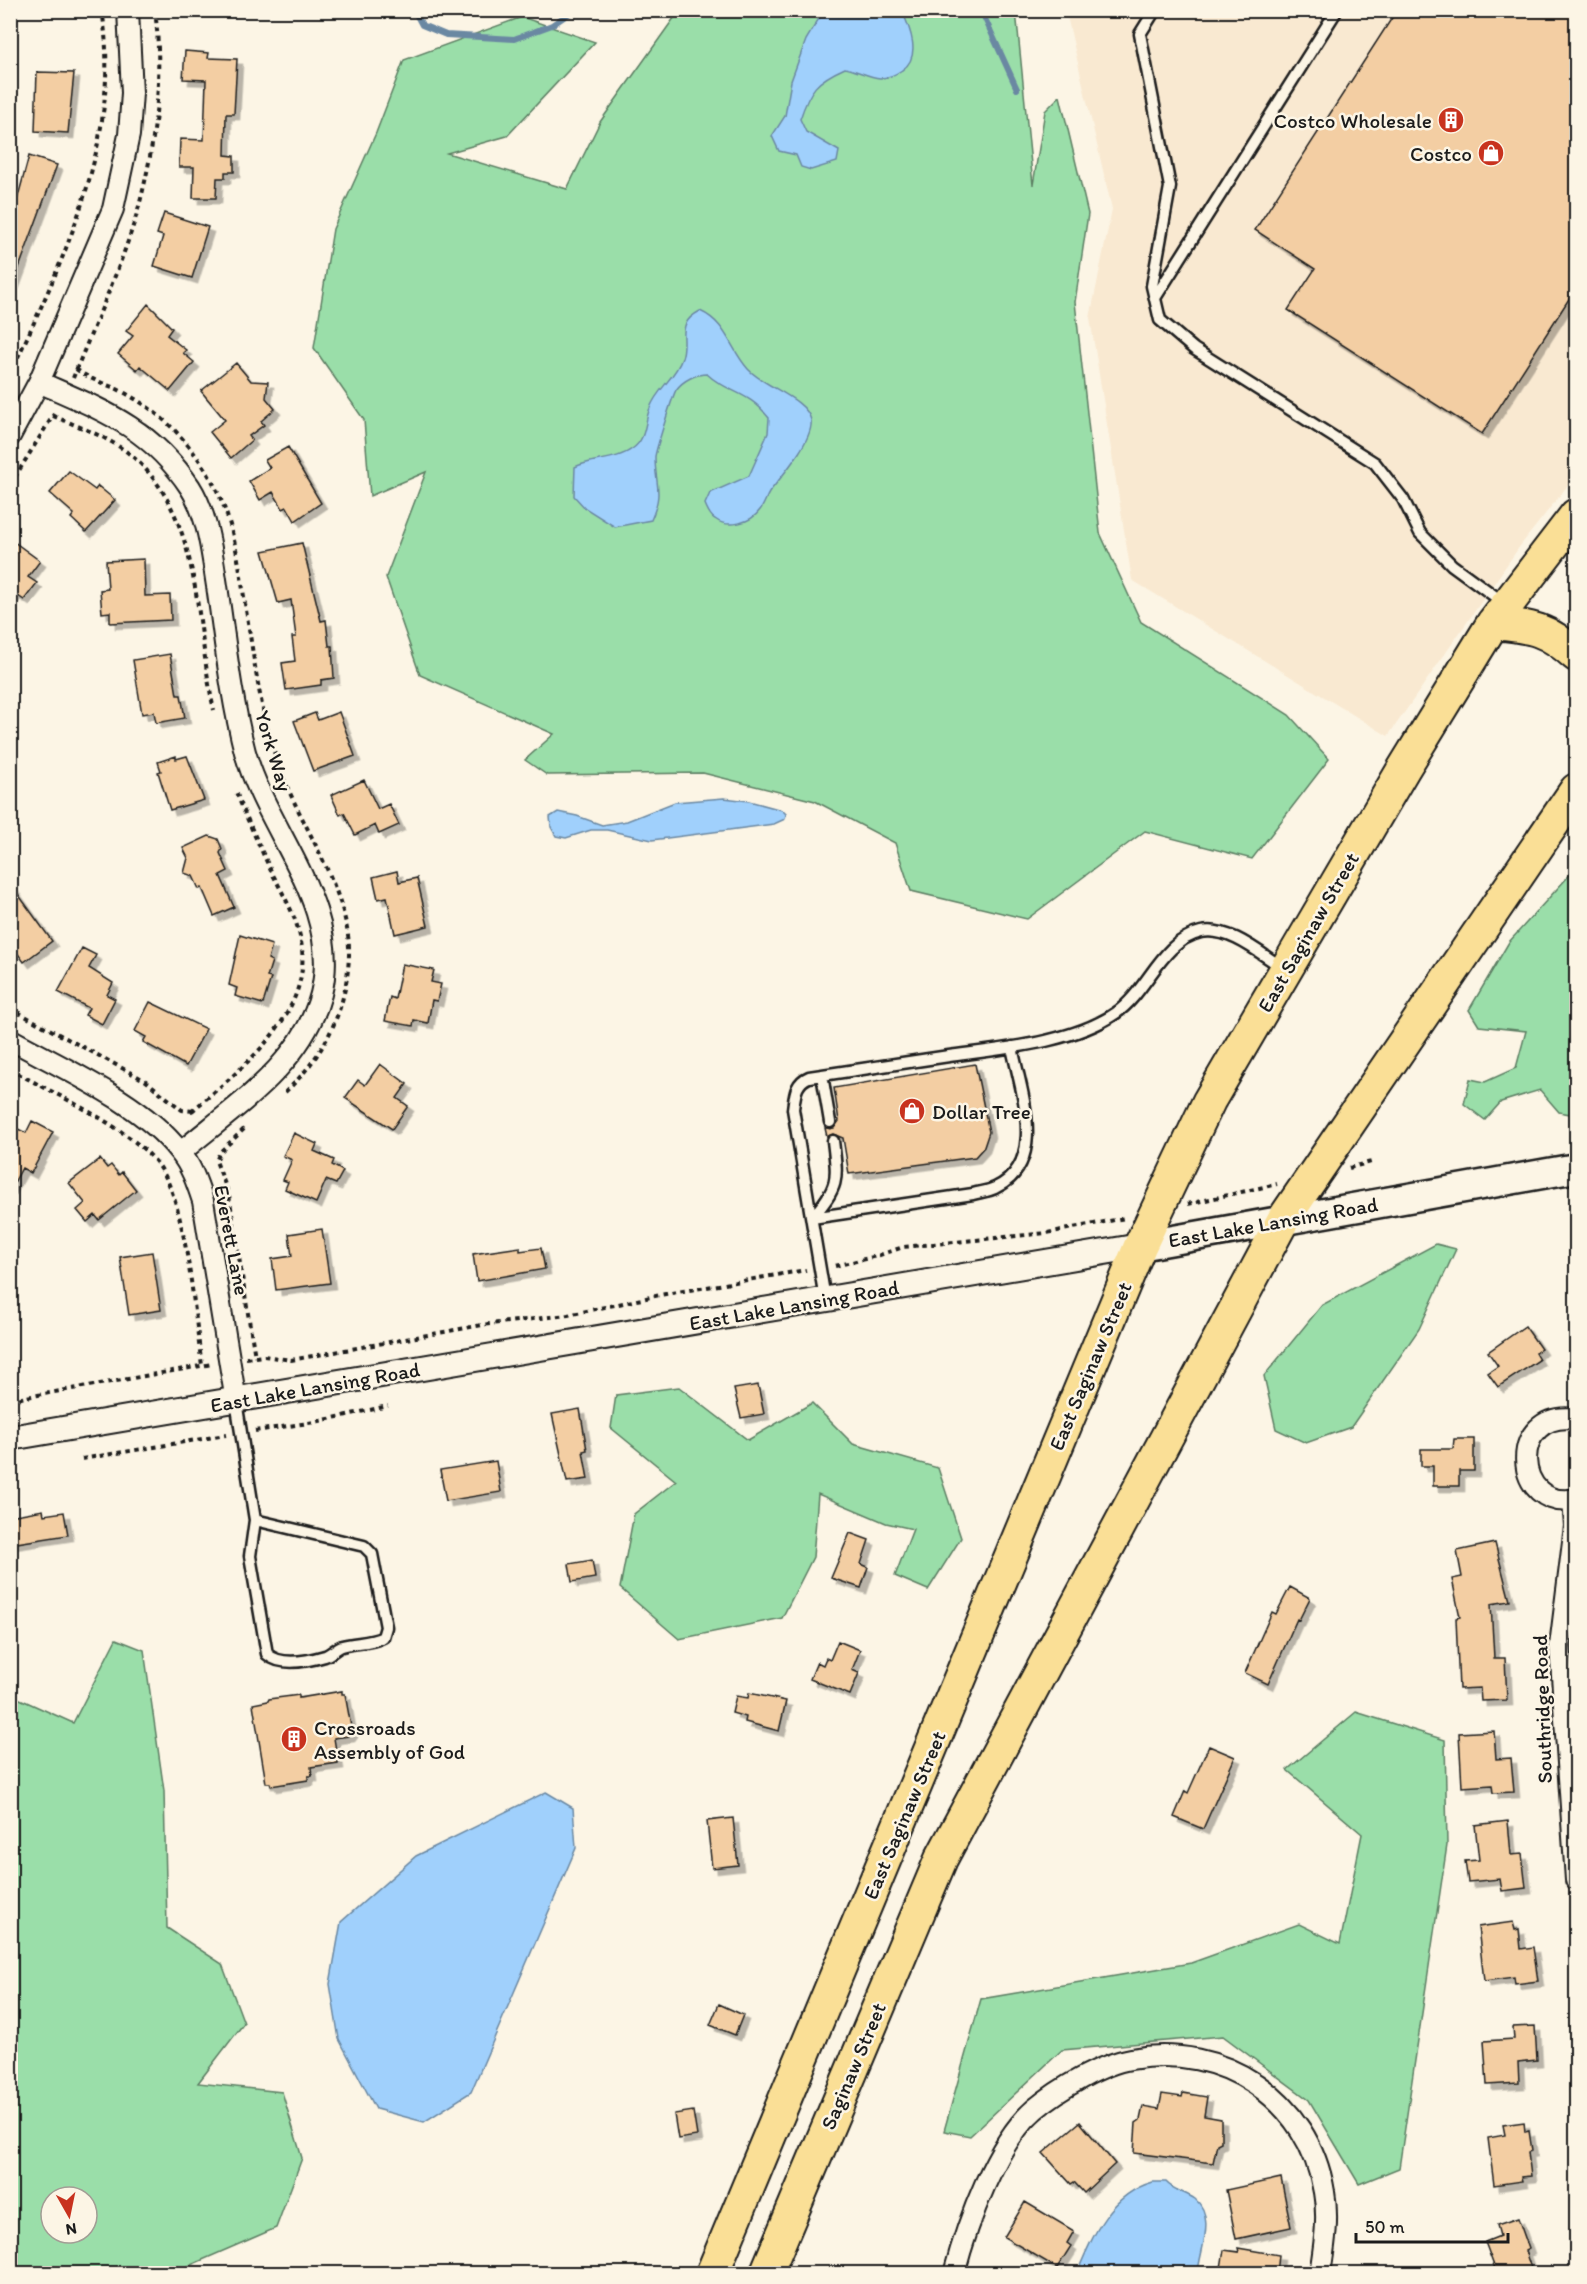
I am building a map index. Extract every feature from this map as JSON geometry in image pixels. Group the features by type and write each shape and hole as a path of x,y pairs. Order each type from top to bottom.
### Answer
{"main road":[{"name":"East Saginaw Street","path":"712,2274 1140,1245 1209,1101 1404,768 1500,614 1576,515"},
{"path":"1500,614 1555,637 1576,655"},
{"path":"901,1822 912,1844 921,1853 941,1859 1283,1220 1576,790"},
{"name":"East Lake Lansing Road","path":"1140,1245 1576,1168"},
{"name":"Saginaw Street","path":"766,2274 941,1859"}],"street":[{"path":"10,436 39,382 113,209 129,135 132,93 128,10"},
{"name":"York Way","path":"39,382 120,419 165,453 192,490 205,522 245,752 257,787 311,895 322,934 324,966 321,993 311,1021 296,1047 275,1072 181,1152"},
{"name":"Everett Lane","path":"10,1039 139,1112 165,1134 181,1152 203,1200 236,1401"},
{"name":"East Lake Lansing Road","path":"10,1438 1140,1245"},
{"name":"Southridge Road","path":"1576,1419 1566,1417 1552,1419 1540,1426 1532,1437 1525,1463 1536,1487 1547,1496 1575,1500 1575,1526 1560,1646 1576,1868"},
{"path":"954,2274 963,2241 1003,2147 1035,2109 1079,2079 1129,2059 1172,2055 1221,2065 1263,2087 1290,2114 1312,2152 1324,2193 1326,2237 1320,2274"}],"lane":[{"path":"1155,10 1140,34 1170,187 1152,286 1160,320 1194,349 1375,463 1403,499 1420,533 1500,614"},
{"path":"1155,298 1337,10"},
{"path":"825,1300 793,1109 795,1089 801,1080 1012,1047 1076,1032 1117,1013 1145,983 1174,945 1201,932 1235,938 1286,970"},
{"path":"812,1218 973,1194 997,1188 1014,1172 1026,1152 1028,1136 1012,1047"},
{"path":"822,1075 830,1122"},
{"path":"812,1218 833,1192 837,1175 833,1141"},
{"path":"236,1401 255,1520 250,1556 267,1654 283,1663 327,1655 342,1646 374,1642 383,1636 386,1627 372,1554 364,1546 255,1520"}],"path":[{"path":"10,374 84,201 102,122 106,32 102,10"},
{"path":"76,369 154,410 180,435 219,492 234,534 260,697 270,739 283,776 330,878 346,921 349,953 346,988 336,1024 318,1056 281,1095"},
{"path":"53,416 97,435 127,453 167,499 184,534 215,717"},
{"path":"10,1008 146,1081 182,1110 192,1111 238,1072 280,1028 292,1004 302,956 298,930 287,902 252,831 234,784"},
{"path":"10,1069 102,1119 136,1143 159,1166 174,1196 180,1221 202,1365"},
{"path":"192,1111 220,1152"},
{"path":"250,1122 220,1152 216,1161 229,1195 255,1357"},
{"path":"10,1400 202,1365 255,1357 291,1360 482,1324 568,1315 660,1294 855,1262 903,1246 1074,1229 1371,1162"}],"shaded area":[{"path":"1068,10 1576,11 1576,475 1520,546 1388,736 1132,580 1090,318 1112,209 1067,16"}],"green space":[{"path":"679,11 1016,11 1033,185 1045,111 1060,96 1088,214 1075,302 1100,533 1141,622 1289,715 1329,759 1252,859 1145,831 1027,919 911,891 895,843 815,801 703,773 547,775 525,760 554,734 420,675 386,577 426,472 370,496 364,420 314,348 333,229 376,133 404,60 522,17 595,42 507,136 447,153 567,189 600,122"},
{"path":"1576,868 1576,1115 1559,1112 1540,1090 1501,1102 1485,1120 1464,1104 1470,1079 1485,1082 1516,1068 1526,1031 1479,1026 1469,1010 1509,942"},
{"path":"1436,1244 1456,1249 1419,1329 1351,1427 1306,1443 1276,1429 1264,1376 1322,1305"},
{"path":"679,1387 748,1440 812,1403 853,1444 938,1468 961,1538 928,1590 895,1576 913,1529 886,1523 818,1494 813,1557 782,1618 679,1639 620,1588 634,1514 676,1481 611,1428 616,1395"},
{"path":"116,1639 144,1650 164,1791 167,1928 222,1964 244,2023 198,2083 282,2092 302,2158 276,2228 186,2267 184,2273 11,2273 11,1695 73,1723"},
{"path":"1356,1712 1445,1740 1447,1845 1399,2168 1359,2184 1309,2100 1223,2036 1062,2050 970,2136 944,2131 981,1999 1191,1963 1299,1924 1340,1944 1362,1834 1287,1770"}],"water":[{"path":"824,10 902,11 911,34 913,50 908,64 892,76 876,77 845,68 827,77 815,87 800,119 806,132 839,151 837,162 811,170 801,167 796,155 779,151 772,136 785,116 791,81 806,40"},
{"path":"700,311 709,316 722,329 748,369 793,399 808,412 811,428 808,437 769,492 756,515 739,523 720,522 712,517 705,504 710,493 749,476 768,433 769,418 754,402 707,374 690,378 676,390 658,445 655,457 658,495 651,520 615,527 585,508 574,496 575,467 619,456 637,445 643,435 653,401 682,358 687,321"},
{"path":"724,798 749,801 782,810 786,814 785,819 774,824 652,840 607,830 591,830 566,838 556,836 551,827 550,817 558,812 602,825 627,821 675,802"},
{"path":"546,1792 573,1808 576,1848 471,2092 424,2122 376,2109 339,2039 330,1984 341,1922 416,1856"},
{"path":"1153,2182 1166,2182 1195,2199 1201,2206 1206,2225 1198,2273 1077,2273 1097,2231 1114,2206 1138,2188"}],"building":[{"name":"Costco Wholesale","path":"1397,10 1576,10 1576,288 1482,434 1288,310 1315,269 1255,230"},
{"path":"185,51 209,53 208,58 237,59 234,114 226,114 225,155 234,156 234,172 225,172 225,178 217,178 216,198 193,198 194,167 179,167 180,139 204,140 206,80 183,79"},
{"path":"37,72 74,73 68,133 35,131"},
{"path":"29,156 57,165 13,284 10,283 10,226"},
{"path":"164,213 208,227 192,278 154,266 163,236 157,234"},
{"path":"148,304 172,328 167,335 186,350 183,353 194,362 170,391 140,366 137,370 118,354 133,336 126,331"},
{"path":"236,363 251,381 268,382 266,398 275,409 261,421 264,425 249,436 252,440 231,458 210,432 225,420 201,391"},
{"path":"288,447 321,503 295,521 287,507 283,509 273,492 260,500 249,481 270,468 265,460"},
{"path":"69,471 95,490 98,486 115,500 86,532 71,518 74,514 50,493"},
{"path":"10,539 40,561 28,577 37,583 24,600 15,594 10,600"},
{"path":"302,543 321,621 326,620 329,646 332,646 334,678 321,680 321,685 286,690 282,663 295,661 292,637 296,637 291,600 278,603 263,551"},
{"path":"144,559 145,596 170,595 171,620 110,623 110,612 102,613 100,590 108,589 106,561"},
{"path":"170,654 177,695 181,695 185,718 156,723 154,712 142,714 133,660"},
{"path":"339,712 355,756 313,771 294,721 315,713 318,720"},
{"path":"176,756 176,759 187,756 204,800 170,810 158,772 161,771 158,762"},
{"path":"364,780 378,809 389,804 399,825 379,834 375,825 355,835 344,813 340,815 331,795"},
{"path":"209,836 218,839 222,849 220,853 228,871 220,875 234,907 214,916 202,888 199,889 193,876 184,873 188,858 183,848"},
{"path":"397,871 399,882 417,878 428,926 395,934 387,897 378,899 373,877"},
{"path":"10,883 52,941 24,962 10,943 17,939 10,930"},
{"path":"240,935 272,945 268,959 272,961 267,977 271,978 263,1004 235,996 237,988 229,985"},
{"path":"82,948 96,955 89,968 113,983 107,995 115,999 102,1024 85,1015 89,1008 58,992"},
{"path":"402,964 434,970 431,982 441,984 437,1001 432,1000 428,1023 414,1020 413,1026 385,1021 390,997 395,999"},
{"path":"150,1002 206,1029 186,1066 143,1042 146,1037 135,1031"},
{"path":"380,1064 407,1084 397,1098 408,1106 392,1129 345,1098 358,1080 365,1085"},
{"name":"Dollar Tree","path":"975,1064 989,1132 984,1147 975,1157 849,1174 843,1138 833,1134 827,1137 825,1128 834,1128 839,1121 834,1088"},
{"path":"32,1121 53,1132 31,1173 22,1168 10,1190 10,1125 26,1133"},
{"path":"294,1133 317,1144 314,1151 334,1160 332,1165 343,1171 336,1184 326,1180 316,1203 285,1189 288,1182 283,1180 292,1160 283,1156"},
{"path":"100,1159 107,1168 111,1165 119,1175 122,1172 136,1190 99,1220 95,1215 87,1222 77,1210 85,1203 69,1183"},
{"path":"322,1229 330,1283 276,1290 272,1259 292,1256 289,1234"},
{"path":"520,1247 520,1251 541,1248 545,1269 477,1281 473,1254"},
{"path":"152,1252 161,1310 129,1315 120,1257"},
{"path":"1525,1326 1541,1349 1535,1353 1539,1360 1498,1387 1488,1373 1498,1366 1488,1352"},
{"path":"758,1385 764,1414 741,1418 734,1389"},
{"path":"580,1409 587,1450 583,1451 588,1479 567,1482 552,1414"},
{"path":"1454,1439 1474,1439 1474,1471 1459,1471 1459,1486 1433,1486 1433,1466 1421,1466 1421,1449 1453,1449"},
{"path":"496,1461 501,1492 446,1501 440,1470"},
{"path":"43,1510 44,1515 64,1512 68,1535 10,1544 10,1516"},
{"path":"850,1533 869,1540 861,1564 868,1567 861,1588 831,1578"},
{"path":"1495,1543 1510,1601 1491,1604 1494,1658 1505,1658 1507,1700 1481,1701 1480,1688 1459,1689 1456,1618 1460,1617 1452,1579 1462,1577 1457,1551"},
{"path":"592,1560 595,1578 572,1582 569,1564"},
{"path":"1290,1587 1310,1598 1299,1620 1297,1619 1268,1684 1245,1673 1272,1612 1276,1614"},
{"path":"838,1641 860,1650 852,1670 859,1673 850,1695 810,1679 817,1662 823,1665 826,1658 830,1660"},
{"name":"Crossroads Assembly of God","path":"342,1691 342,1694 345,1694 352,1732 349,1736 334,1738 338,1763 311,1767 312,1776 308,1776 308,1780 271,1786 270,1783 266,1783 253,1704 269,1699 299,1695 299,1698"},
{"path":"749,1693 786,1701 779,1731 745,1722 746,1717 732,1713 736,1696 748,1698"},
{"path":"1494,1731 1496,1759 1511,1758 1514,1792 1493,1793 1492,1785 1462,1787 1459,1733"},
{"path":"1209,1746 1235,1757 1203,1829 1174,1817 1185,1791 1188,1793"},
{"path":"733,1818 738,1865 712,1868 707,1821"},
{"path":"1508,1821 1511,1855 1522,1854 1526,1888 1502,1891 1500,1879 1468,1882 1465,1861 1479,1860 1475,1825"},
{"path":"1513,1922 1515,1930 1519,1929 1521,1949 1533,1947 1538,1981 1515,1984 1514,1977 1484,1981 1478,1927"},
{"path":"719,2004 743,2015 735,2035 710,2025"},
{"path":"1535,2026 1537,2060 1518,2062 1519,2083 1487,2085 1484,2041 1514,2039 1513,2027"},
{"path":"1183,2093 1207,2097 1204,2116 1221,2119 1221,2142 1217,2144 1213,2163 1134,2153 1136,2123 1140,2120 1143,2106 1159,2109 1162,2094 1182,2097"},
{"path":"693,2111 697,2136 678,2139 674,2114"},
{"path":"1080,2122 1115,2164 1084,2193 1074,2182 1071,2184 1043,2153"},
{"path":"1524,2122 1525,2132 1529,2131 1532,2151 1528,2152 1531,2176 1521,2177 1522,2181 1494,2185 1488,2138 1505,2135 1503,2125"},
{"path":"1281,2178 1291,2227 1236,2239 1226,2190"},
{"path":"1025,2202 1074,2231 1067,2243 1071,2246 1057,2268 1004,2237"},
{"path":"1518,2218 1529,2249 1525,2251 1533,2274 1497,2274 1485,2242 1500,2236 1497,2225"},
{"path":"1238,2248 1279,2255 1277,2274 1220,2274 1224,2250 1239,2252"}],"waterway":[{"path":"414,10 422,25 446,35 514,39 552,25 574,10"},
{"path":"981,10 1017,89"}],"place":[{"name":"Costco Wholesale","path":"1451,120"},
{"name":"Costco","path":"1491,153"},
{"name":"Dollar Tree","path":"912,1111"},
{"name":"Crossroads Assembly of God","path":"294,1739"}]}
